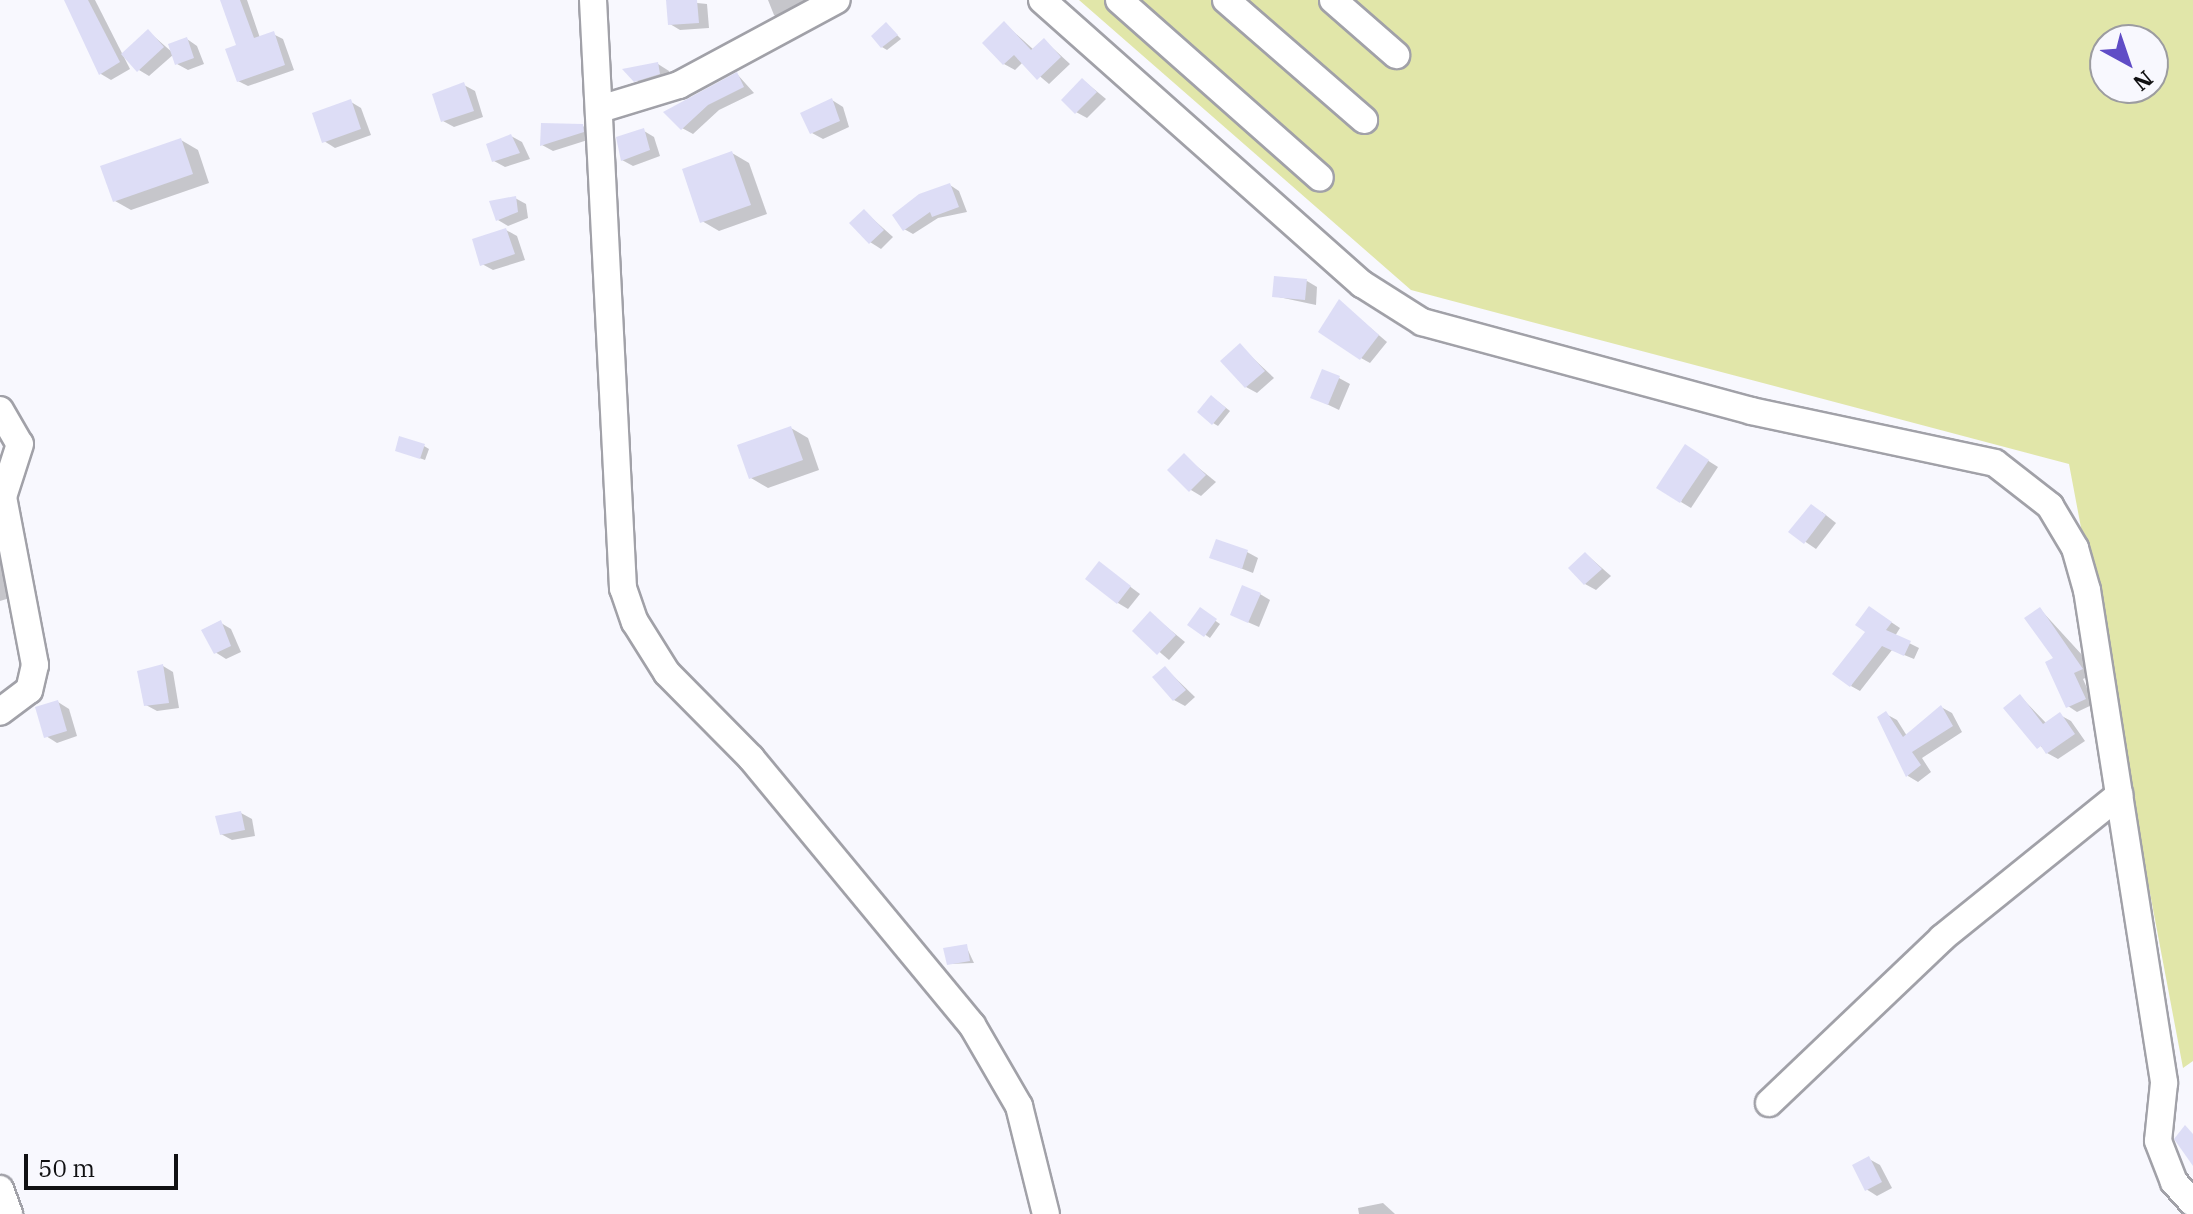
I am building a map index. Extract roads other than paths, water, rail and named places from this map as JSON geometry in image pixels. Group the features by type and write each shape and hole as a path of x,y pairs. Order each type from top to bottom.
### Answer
{"street":[{"path":"593,0 623,588 635,622 667,673 751,758 972,1025 1019,1106 1046,1214"},
{"path":"600,109 679,85 837,0"},
{"path":"1042,0 1362,284 1422,322 1751,411 1995,463 2026,483 2066,528 2087,590 2164,1083 2158,1141 2174,1182 2193,1203"},
{"path":"1119,0 1320,178"},
{"path":"1226,0 1364,120"},
{"path":"1333,0 1396,55"},
{"path":"0,410 20,444 3,497 35,665 29,690 0,712"},
{"path":"1769,1103 1942,938 2119,795"},
{"path":"0,1189 9,1214"}]}
